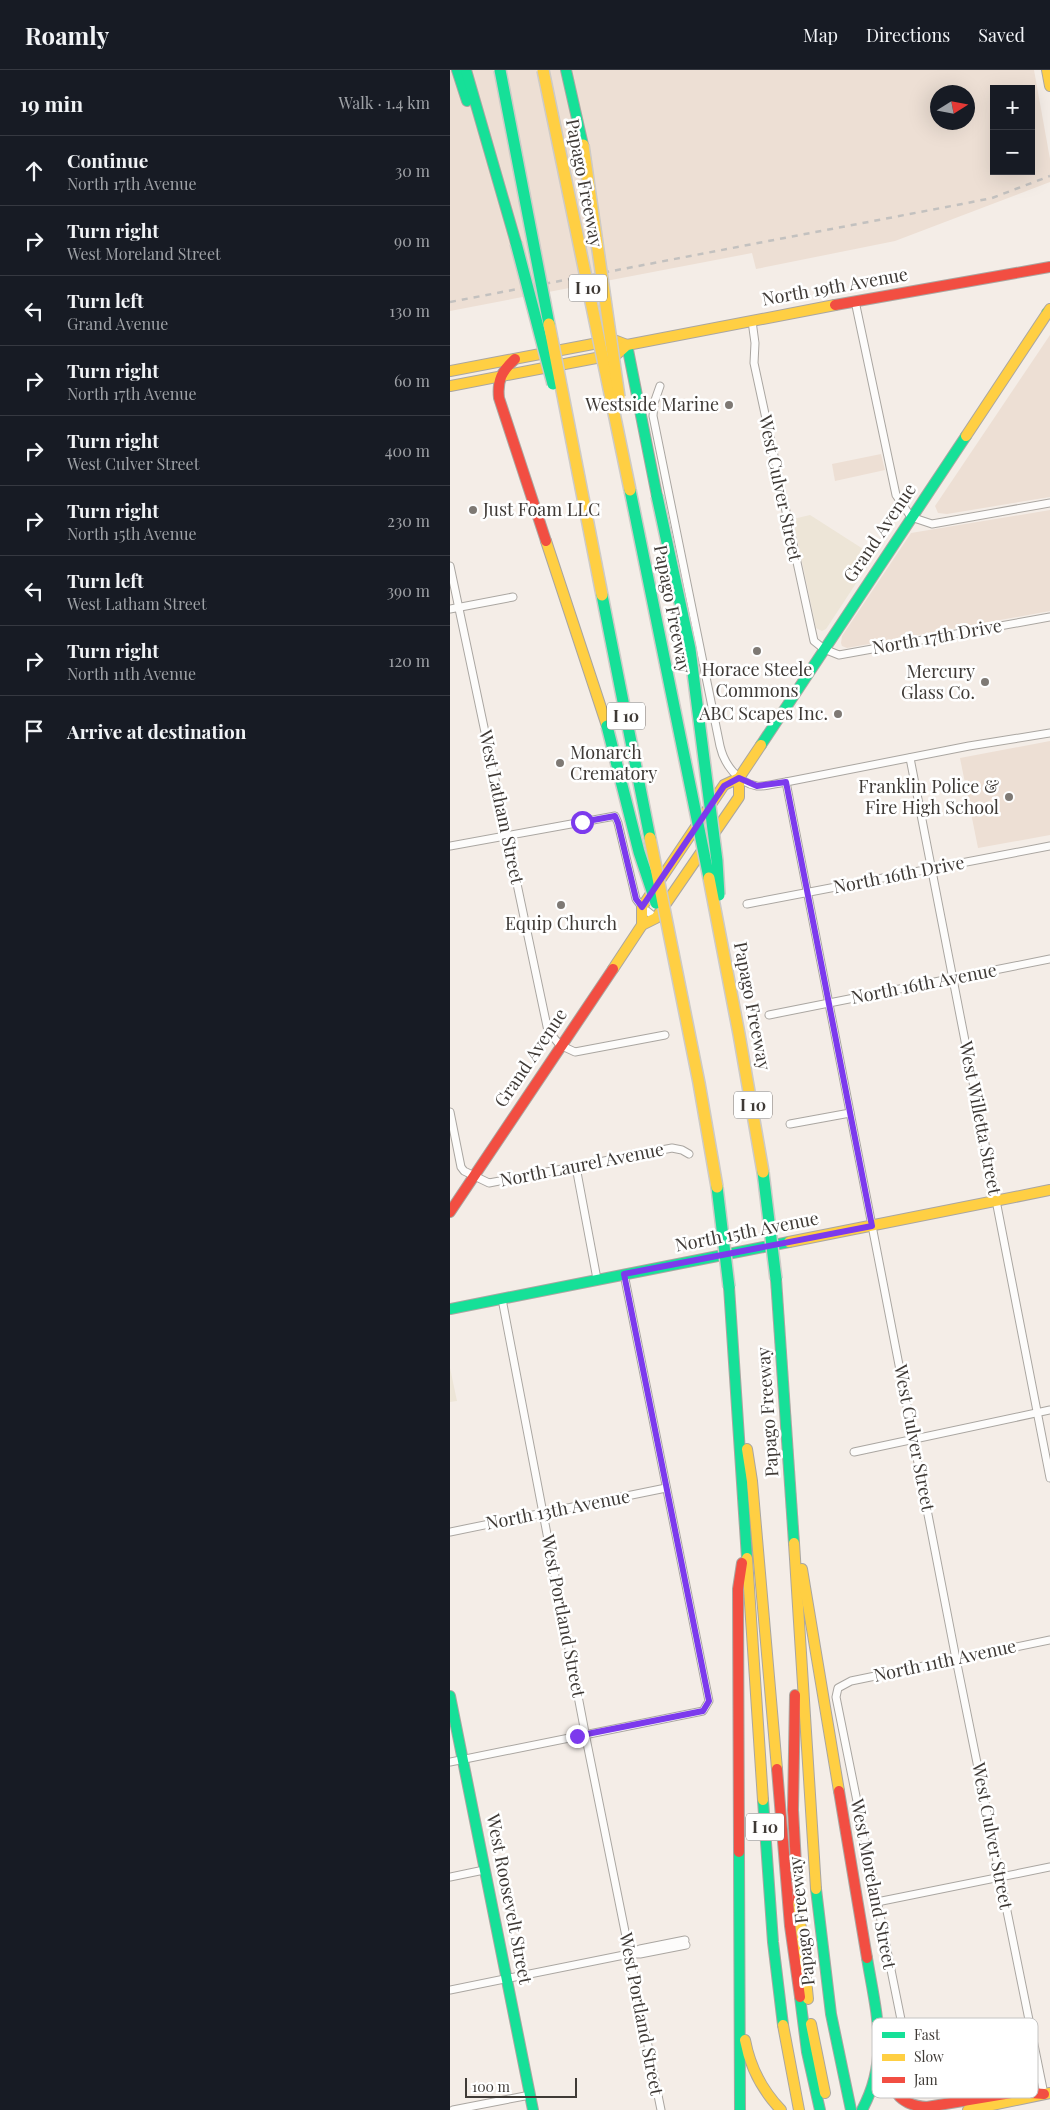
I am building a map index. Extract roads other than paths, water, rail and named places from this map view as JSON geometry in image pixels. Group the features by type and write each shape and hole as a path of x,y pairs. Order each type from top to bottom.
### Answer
{"main road":[{"path":"456,70 502,192"},
{"path":"466,70 502,192 578,476"},
{"name":"Papago Freeway","path":"500,70 578,476 708,1130 729,1287 773,1942 782,2017 799,2110"},
{"name":"Papago Freeway","path":"543,70 634,506 720,933 755,1120 776,1278 792,1505 812,1854 819,1930 833,2024 851,2110"},
{"path":"566,70 583,145"},
{"path":"573,70 634,506"},
{"path":"1047,70 1050,86"},
{"name":"North 19th Avenue","path":"450,386 617,354 627,345 855,301 1050,267"},
{"name":"Grand Avenue","path":"642,907 724,786 739,778 1049,311"},
{"name":"North 19th Avenue","path":"450,371 614,340 627,345"},
{"path":"627,345 690,649 717,860 720,933"},
{"path":"515,359 502,369 498,378 499,398 605,721 639,852 673,956"},
{"name":"Grand Avenue","path":"450,1212 642,925 656,918 739,797 739,778"},
{"path":"642,907 642,925"},
{"name":"North 15th Avenue","path":"450,1308 1050,1190"},
{"path":"735,1362 752,1481 790,1926 807,2052 820,2110"},
{"path":"792,1505 877,2018"},
{"path":"740,2110 738,1589 746,1542"},
{"path":"798,1632 792,1769 800,1940 811,2022 829,2110"},
{"name":"West Roosevelt Street","path":"450,1696 533,2110"},
{"path":"740,2000 750,2062 758,2081 779,2107"},
{"path":"862,2110 872,2090"},
{"path":"900,2098 912,2106 927,2107 982,2098"},
{"path":"968,2110 1027,2098"}],"street":[{"path":"855,301 896,495 911,517 932,524 1050,503"},
{"name":"West Culver Street","path":"752,321 756,369 811,638 824,649"},
{"path":"660,386 654,403 653,416 723,759 739,778 757,786 786,782 1050,733"},
{"name":"West Latham Street","path":"450,566 548,1031 560,1045"},
{"path":"450,609 513,597"},
{"name":"North 17th Drive","path":"824,649 839,655 1050,617"},
{"name":"West Willetta Street","path":"910,758 1050,1478"},
{"name":"West Culver Street","path":"786,782 956,1659 1028,2018"},
{"path":"450,846 615,816 636,899 642,907 656,918"},
{"name":"North 16th Drive","path":"747,904 1050,846"},
{"name":"North 16th Avenue","path":"769,1014 1050,959"},
{"path":"560,1045 575,1052 666,1035"},
{"path":"450,1112 461,1167 474,1176"},
{"path":"790,1124 850,1113"},
{"name":"North Laurel Avenue","path":"474,1176 489,1183 672,1148 689,1154"},
{"path":"576,1167 597,1279"},
{"path":"450,1762 703,1711 709,1701 624,1274"},
{"name":"West Portland Street","path":"502,1299 661,2110"},
{"path":"854,1452 1050,1410"},
{"name":"North 13th Avenue","path":"450,1532 666,1488"},
{"name":"North 11th Avenue","path":"841,1685 850,1681 1050,1640"},
{"name":"West Moreland Street","path":"841,1685 838,1688 836,1697 901,2018"},
{"path":"877,1902 1050,1867"},
{"path":"450,1877 484,1870"},
{"path":"450,1990 629,1954 640,1949 686,1942"},
{"name":"West Culver Street","path":"1038,2065 1047,2094"},
{"path":"453,2110 530,2095"}],"railway":[{"path":"450,302 992,198 1050,176"}],"place":[{"name":"Westside Marine","path":"729,405"},
{"name":"Just Foam LLC","path":"473,510"},
{"name":"Horace Steele Commons","path":"757,651"},
{"name":"Mercury Glass Co.","path":"985,682"},
{"name":"ABC Scapes Inc.","path":"838,714"},
{"name":"Monarch Crematory","path":"560,763"},
{"name":"Franklin Police & Fire High School","path":"1009,797"},
{"name":"Equip Church","path":"561,905"}]}
